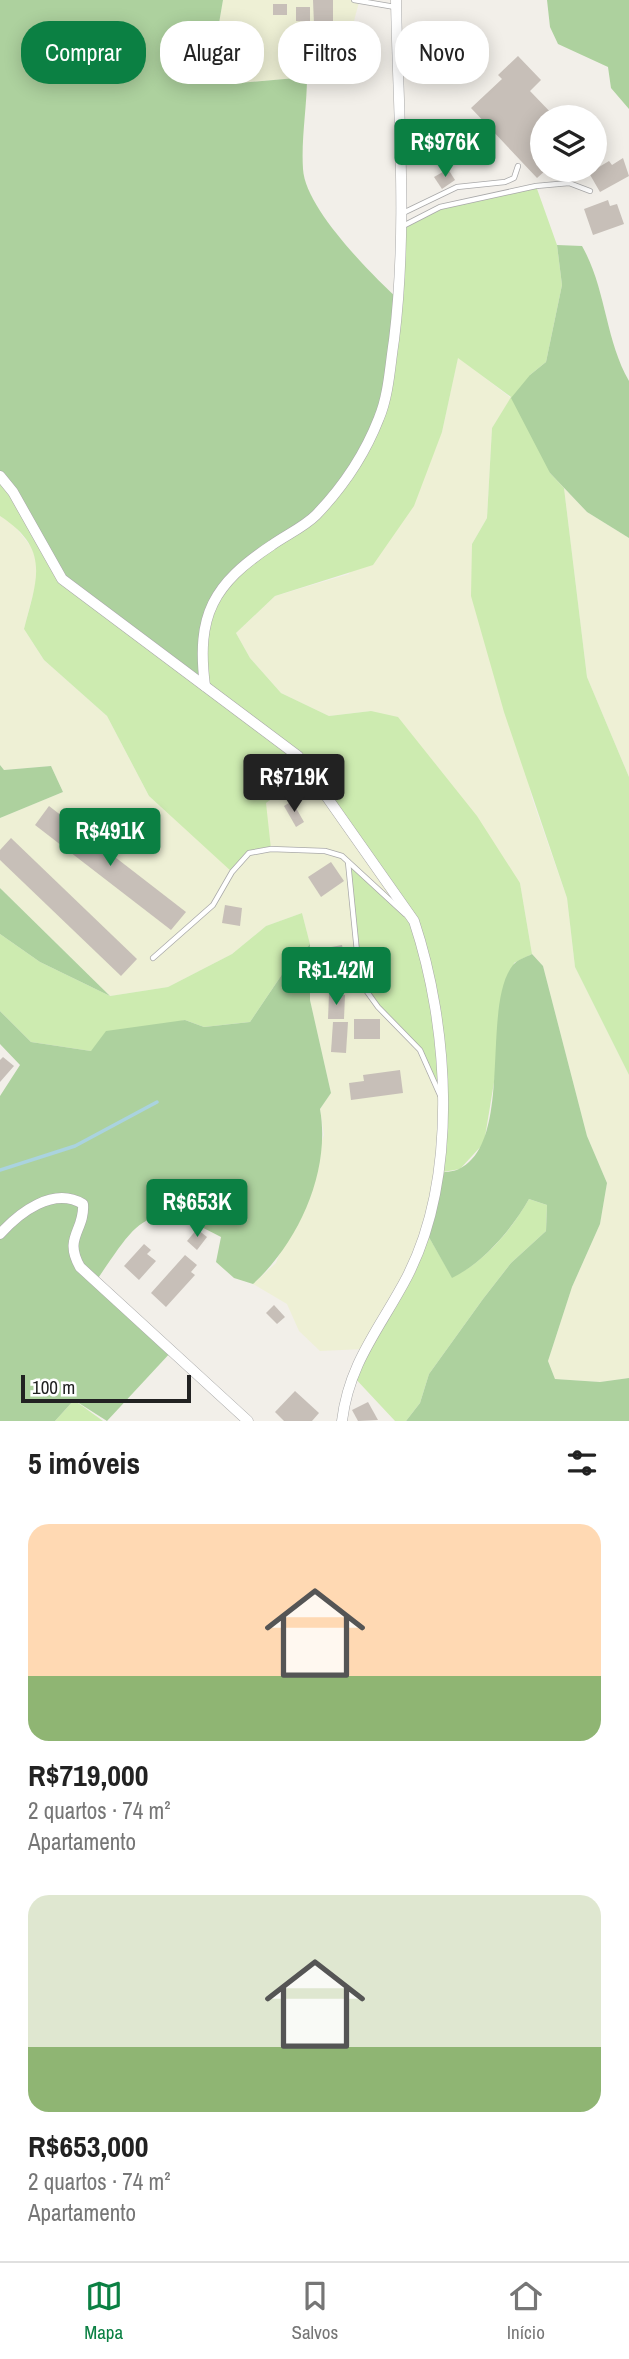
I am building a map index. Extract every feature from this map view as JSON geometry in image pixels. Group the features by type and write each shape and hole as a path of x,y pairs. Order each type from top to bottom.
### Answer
{"street":[{"path":"205,686 202,634 212,598 236,572 314,517 356,466 380,415 399,299 396,4"},
{"path":"0,476 13,492 62,579 298,756 414,921 424,950 437,1019 443,1102 437,1173 426,1232 407,1276 364,1349 345,1391 342,1421"},
{"path":"0,1234 18,1215 38,1204 58,1199 83,1204 72,1241 72,1253 80,1267 248,1421"}],"lane":[{"path":"354,0 396,4"},
{"path":"400,216 410,208 457,187 505,182 514,178 519,166"},
{"path":"400,227 440,207 537,186 569,183 590,191"},
{"path":"153,958 213,905 232,872 249,853 271,849 325,851 348,862 386,900 414,921"},
{"path":"348,862 360,982 378,1007 420,1050 443,1102"}],"green space":[{"path":"0,0 223,0 219,21 160,21 160,84 264,84 264,81 278,80 278,84 307,84 303,169 307,185 315,202 341,239 399,300 380,415 356,466 314,517 236,572 203,624 205,686 62,579 0,476"},
{"path":"223,0 359,2 354,21 278,21 278,80 264,81 264,21 219,21"},
{"path":"547,0 629,0 629,109 611,88 608,67 558,44 550,27"},
{"path":"536,186 557,245 562,285 546,362 530,375 550,473 564,488 587,677 629,777 629,1075 575,967 567,898 504,712 471,596 472,544 487,518 492,428 511,397 458,358 442,432 414,506 373,565 275,596 236,633 250,658 281,693 329,716 371,711 398,717 477,816 520,883 532,954 514,963 498,1037 497,1064 484,1143 460,1169 437,1173 443,1102 420,1050 378,1007 360,982 348,862 386,900 411,919 318,784 290,786 266,803 271,849 249,853 232,872 149,796 107,716 44,660 24,629 36,580 36,566 27,541 0,516 0,476 201,653 212,599 389,375 400,227 440,207"},
{"path":"557,245 582,246 596,279 615,348 629,381 629,538 587,512 550,473 511,398 530,375 546,362 562,285"},
{"path":"458,357 511,398 492,428 487,518 472,544 532,798 567,898 575,967 629,1075 629,1378 600,1382 555,1379 548,1361 572,1287 600,1224 607,1183 587,1136 543,966 532,954 520,883 371,711 329,716 281,693 250,658 236,633 275,596 349,574 442,432"},
{"path":"564,488 587,512 629,538 629,777 587,677"},
{"path":"0,516 13,524 32,548 39,571 24,629 44,660 107,716 149,796 232,871 265,804 290,786 318,784 414,921 386,900 354,867 420,1050 443,1102 426,1232 364,1349 320,1351 299,1331 287,1304 253,1284 276,1263 324,1135 320,1109 331,1093 310,1000 310,944 302,913 266,926 232,954 168,987 110,996 0,888 0,818 63,792 51,766 4,770 0,765"},
{"path":"0,765 4,770 51,766 63,792 0,818"},
{"path":"0,888 110,996 40,962 0,934"},
{"path":"302,913 310,944 283,973 250,1022 204,1027 185,1020 91,1051 31,1042 0,1011 0,934 40,962 110,996 168,987 232,954 266,926"},
{"path":"310,944 310,1000 331,1093 320,1109 321,1157 316,1181 308,1204 284,1248 253,1284 234,1278 216,1262 221,1237 196,1224 176,1218 160,1217 146,1221 123,1243 96,1281 172,1351 107,1421 74,1400 55,1421 0,1421 0,1096 20,1065 0,1044 0,1011 31,1042 91,1051 106,1031 185,1020 204,1027 250,1022 283,973"},
{"path":"532,954 543,966 587,1136 607,1183 600,1224 572,1287 548,1361 555,1379 600,1382 629,1378 629,1421 406,1421 420,1403 429,1374 483,1299 511,1263 546,1231 547,1205 529,1199 496,1244 475,1264 452,1278 426,1232 437,1173 459,1169 476,1154 486,1132 492,1104 499,1011 504,985 513,965"},
{"path":"529,1199 547,1205 546,1231 511,1263 483,1299 429,1374 420,1403 406,1421 395,1421 352,1375 426,1232 452,1277 475,1263 496,1244"},
{"path":"74,1400 103,1421 55,1421"}],"building":[{"path":"313,0 333,0 333,21 314,21"},
{"path":"273,4 287,4 287,15 273,15"},
{"path":"296,7 310,7 310,21 296,21"},
{"path":"518,56 541,80 530,91 543,105 530,105 530,171 471,108 502,79 498,75"},
{"path":"623,158 629,176 600,192 594,182 607,182 607,162 612,165"},
{"path":"448,169 455,180 442,189 434,177"},
{"path":"608,200 610,206 617,204 624,224 593,235 584,209"},
{"path":"292,801 304,822 296,827 284,806"},
{"path":"49,806 186,912 171,930 35,825"},
{"path":"11,838 137,959 121,976 0,860 0,850"},
{"path":"331,862 344,881 321,897 308,877"},
{"path":"225,905 242,908 240,926 222,923"},
{"path":"342,945 346,964 330,967 326,948"},
{"path":"329,994 345,995 344,1019 328,1019"},
{"path":"354,1019 380,1019 380,1039 354,1039"},
{"path":"333,1022 348,1022 346,1053 331,1052"},
{"path":"3,1057 14,1066 0,1082 0,1060"},
{"path":"400,1070 403,1093 351,1100 349,1083 364,1081 363,1075"},
{"path":"197,1229 207,1237 197,1250 187,1241"},
{"path":"144,1244 151,1250 147,1254 156,1261 139,1280 124,1266"},
{"path":"185,1255 197,1265 191,1272 195,1275 166,1307 151,1293"},
{"path":"274,1305 285,1317 277,1324 266,1313"},
{"path":"295,1391 319,1413 312,1421 284,1421 275,1412"},
{"path":"368,1402 378,1420 358,1421 352,1410"}],"waterway":[{"path":"0,1170 75,1146 157,1102"}]}
